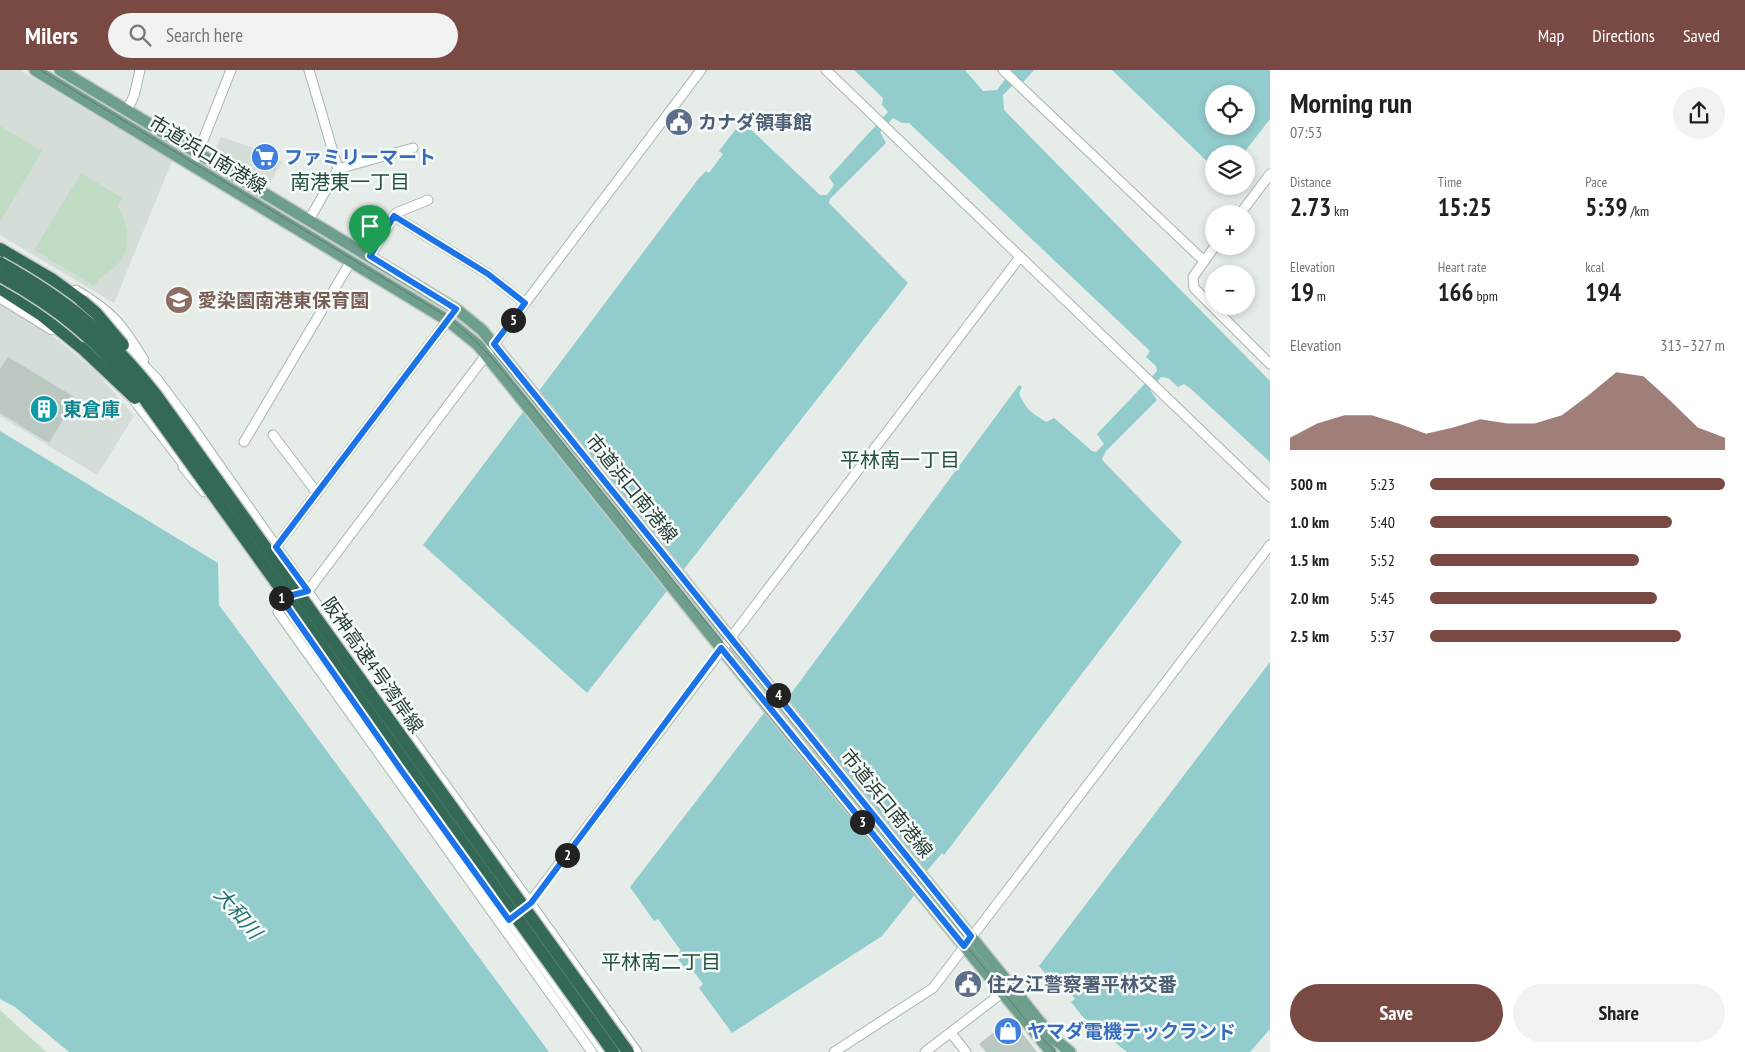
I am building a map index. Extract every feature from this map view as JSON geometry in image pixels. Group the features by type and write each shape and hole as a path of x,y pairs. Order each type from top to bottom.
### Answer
{"highway":[{"path":"0,247 53,280 96,313 141,367 189,439"},
{"name":"阪神高速4号湾岸線","path":"0,263 52,294 84,318 134,368 189,439 628,1052"},
{"name":"阪神高速4号湾岸線","path":"0,276 50,305 96,343 136,387 613,1052"},
{"path":"0,288 50,322 109,372 144,408 187,458"}],"main road":[{"name":"市道浜口南港線","path":"35,70 351,261 447,320 468,336 486,355 769,708 1051,1052"},
{"name":"市道浜口南港線","path":"60,70 370,256 474,322 494,344 781,699 1052,1037 1070,1052"}],"street":[{"path":"127,110 134,96 140,70"},
{"path":"193,166 231,70"},
{"path":"309,70 338,169"},
{"path":"281,598 308,591 702,70"},
{"path":"826,70 1270,497"},
{"path":"1003,70 1204,261"},
{"path":"309,220 338,169 413,148"},
{"path":"1247,205 1270,174"},
{"path":"370,256 396,213 428,200"},
{"path":"394,216 488,274 525,303"},
{"path":"0,247 84,295 109,312 126,331 157,379 378,691 637,1052"},
{"path":"1208,255 1192,277 1194,288 1270,364"},
{"path":"0,256 52,286 79,305 107,328 157,379"},
{"path":"509,920 531,903 730,636 1020,257"},
{"path":"244,442 351,261"},
{"path":"0,283 45,312 95,353 147,415 281,598 401,770 604,1052"},
{"path":"0,298 63,338 100,370 134,406 204,492"},
{"path":"276,547 456,309"},
{"path":"273,434 317,492"},
{"path":"834,1052 933,988 1270,545"},
{"path":"278,612 592,1052"},
{"path":"925,1052 1002,993"},
{"path":"951,1032 966,1052"}],"shaded area":[{"path":"0,70 20,70 172,161 114,303 0,235"},
{"path":"221,137 265,152 282,162 267,187 216,157 214,152"},
{"path":"0,304 59,341 96,372 134,416 97,475 0,416"}],"green space":[{"path":"0,126 42,151 1,220 0,220"},
{"path":"81,173 122,198 118,206 127,231 126,248 123,256 118,264 100,278 94,286 34,250"},
{"path":"0,1010 46,1052 0,1052"}],"water":[{"path":"854,70 965,70 983,91 997,90 1006,78 1008,70 1034,70 1018,88 1013,85 1003,95 1004,110 1270,381 1270,462 1190,388 1184,384 1178,387 1168,378 1161,377 1150,390 1157,400 1106,451 1102,459 1182,542 944,855 942,853 927,871 913,897 882,936 732,1033 699,988 703,984 688,964 684,967 675,955 681,951 658,919 654,921 630,887 764,713 787,699 1019,385 1022,387 1019,393 1026,407 1046,422 1054,418 1092,451 1096,452 1104,444 1097,434 1157,371 1156,366 1146,357 1150,351 909,123 902,123 893,118 880,132 886,143 830,199 829,203 908,283 587,693 423,545 699,178 706,171 709,173 723,154 719,151 742,121 820,195 827,195 834,185 829,177 888,112 882,105 883,98"},
{"path":"1112,70 1270,70 1270,119 1250,145 1205,145 1205,159"},
{"name":"大和川","path":"0,431 218,563 219,605 549,1052 69,1052 15,1007 0,999"},
{"path":"1270,662 1270,1029 1250,1052 1127,1052 1082,1016 1071,1002 1075,999 1064,986 1059,989 1039,966"}],"building":[{"name":"ファミリーマート","path":"263,152 279,161 274,170 257,161"},
{"path":"8,357 76,398 49,443 0,413 0,369"},
{"name":"ヤマダ電機テックランド","path":"1011,1019 1037,1052 986,1052 979,1044"}],"tram line":[{"path":"40,70 446,316 467,333 491,357 562,442 1025,1019 1055,1052"}],"place":[{"name":"カナダ領事館","path":"679,122"},
{"name":"ファミリーマート","path":"265,157"},
{"name":"愛染園南港東保育園","path":"179,300"},
{"name":"東倉庫","path":"44,409"},
{"name":"住之江警察署平林交番","path":"968,984"},
{"name":"ヤマダ電機テックランド","path":"1008,1031"}],"district":[{"name":"南港東一丁目","path":"350,182"},
{"name":"平林南一丁目","path":"900,460"},
{"name":"平林南二丁目","path":"661,962"}],"route":[{"path":"394,216 488,274 525,303 494,344 971,936 964,946 721,648 531,903 509,920 281,598 308,591 276,547 456,309 370,256 394,216"}]}
